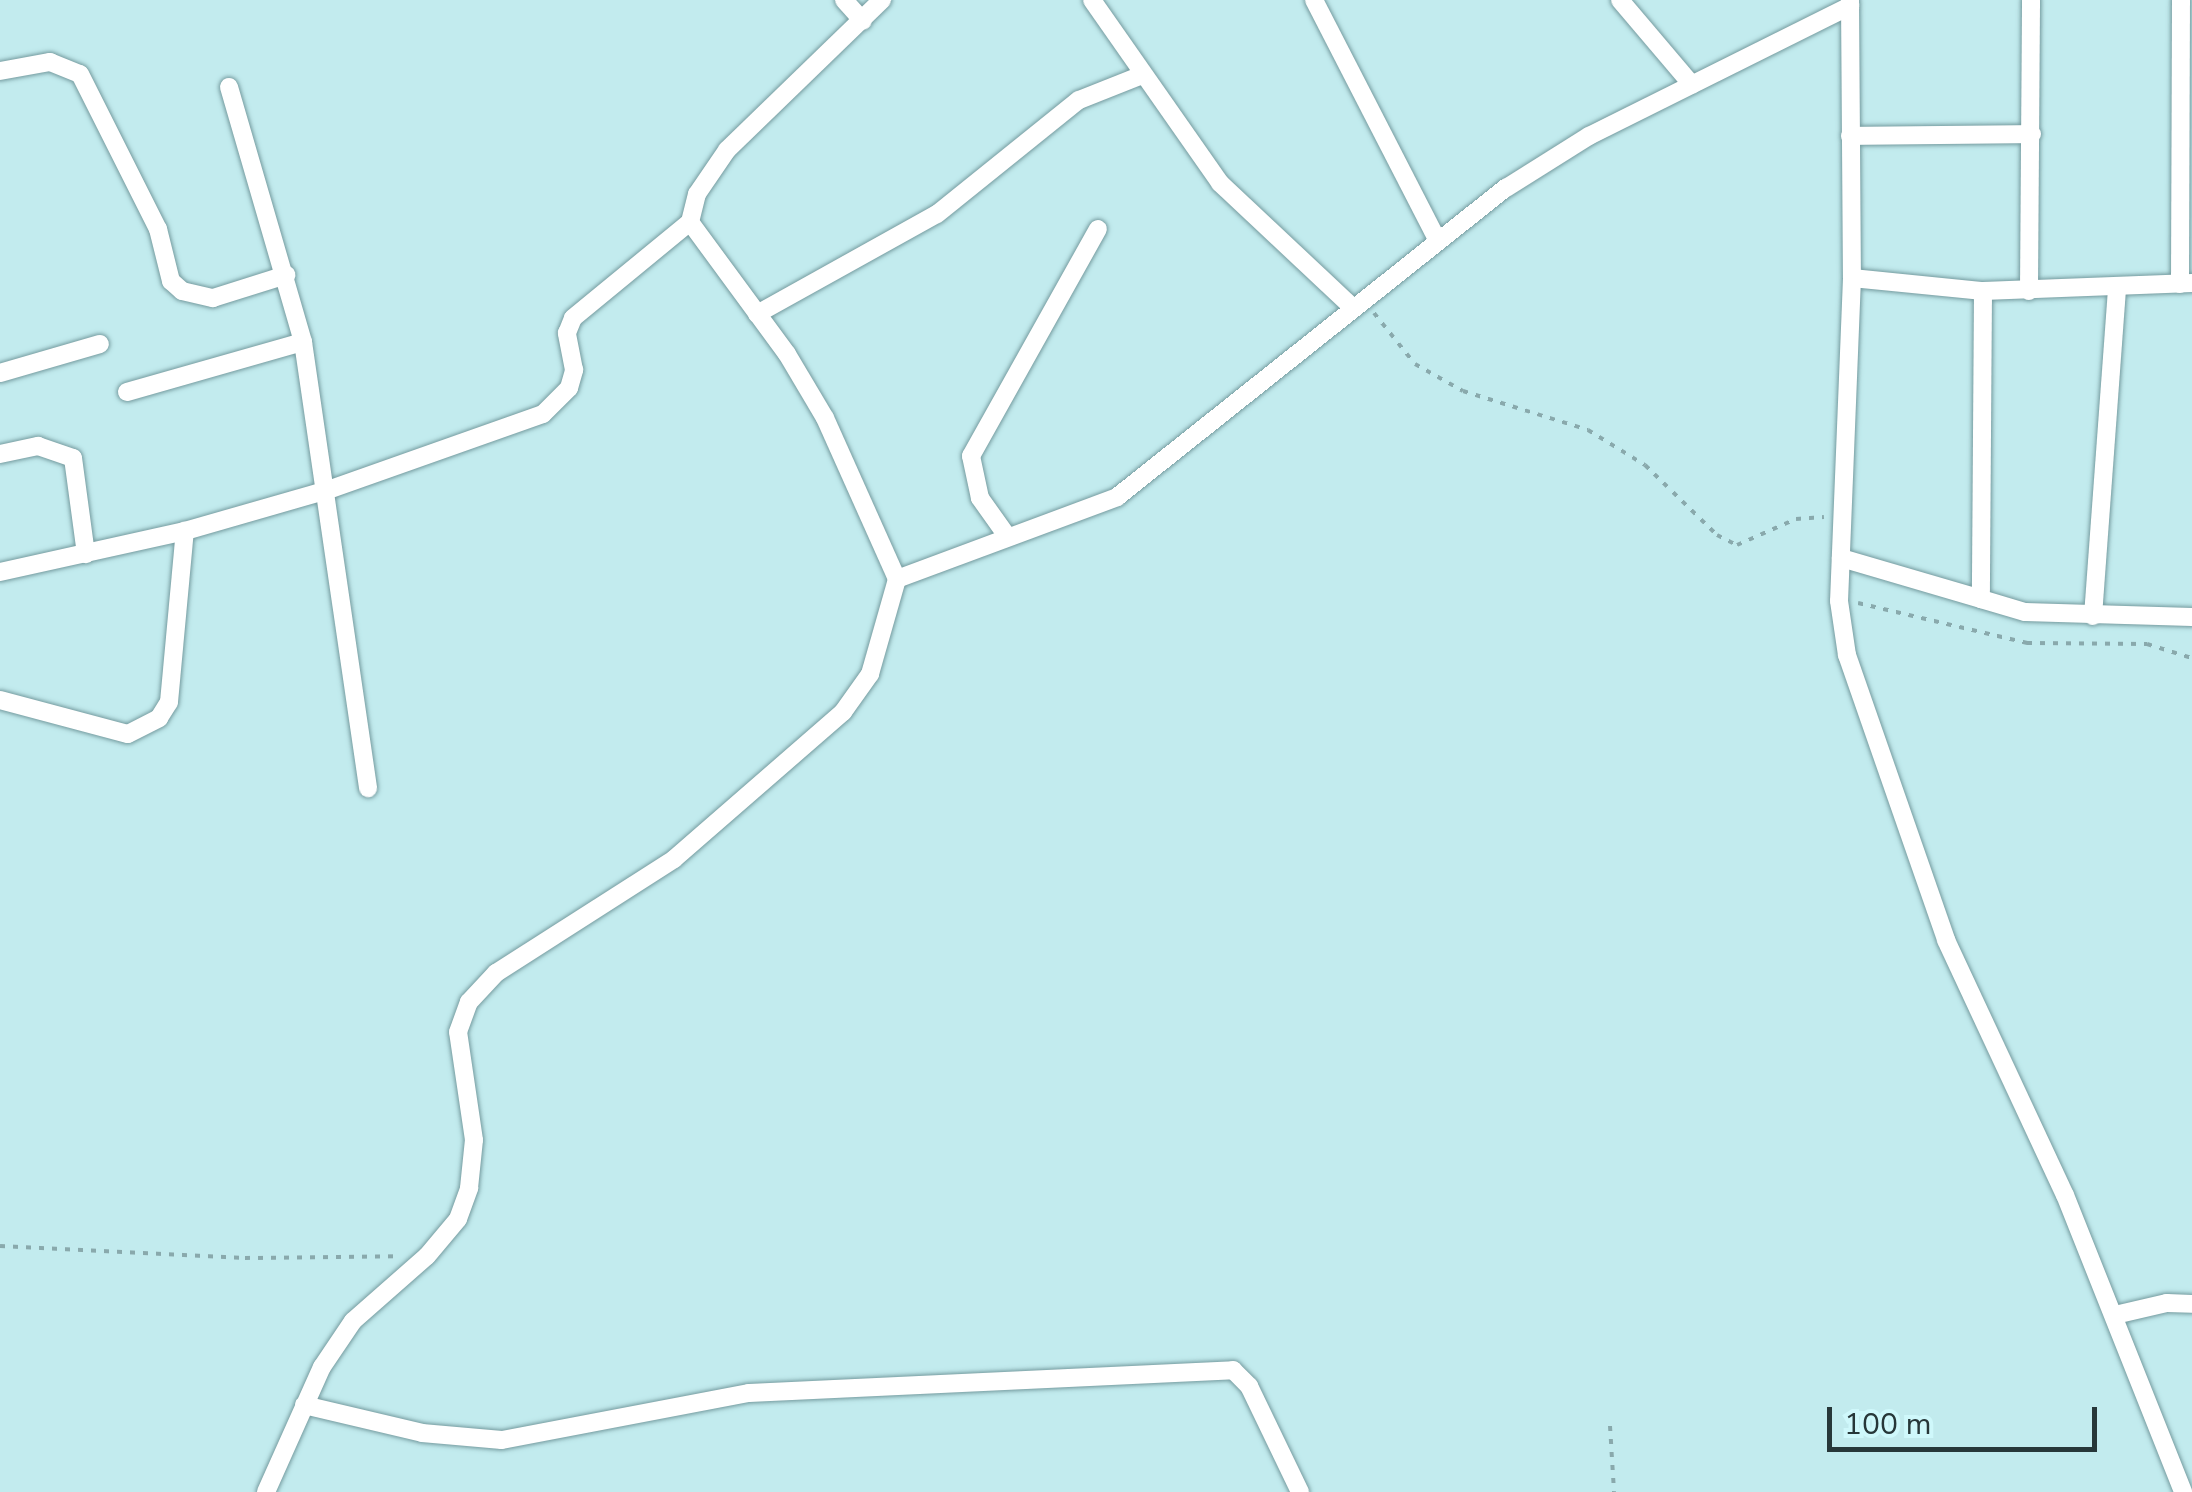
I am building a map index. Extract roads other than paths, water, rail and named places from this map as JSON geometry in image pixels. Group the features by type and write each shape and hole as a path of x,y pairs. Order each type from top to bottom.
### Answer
{"street":[{"path":"844,0 863,21"},
{"path":"0,572 185,532 328,490 543,414 569,388 574,370 567,333 574,318 690,222 697,194 727,150 882,0"},
{"path":"1092,0 1220,182 1356,301"},
{"path":"1314,0 1438,240"},
{"path":"1620,0 1692,86"},
{"path":"2029,291 2032,0"},
{"path":"1852,278 1983,292 2186,284 2181,0"},
{"path":"897,579 1118,497 1150,476 1356,301 1589,136 1850,3 1852,278 1839,602 1866,718 1946,940 2115,1315 2184,1492"},
{"path":"0,71 50,62 80,74 158,229 171,280 182,291 213,298 286,275"},
{"path":"757,314 937,214 1080,100 1142,75"},
{"path":"229,87 303,342 328,490 368,788"},
{"path":"1850,136 2032,134"},
{"path":"266,1492 304,1404 353,1321 428,1256 458,1219 470,1188 474,1140 458,1032 469,1002 496,973 688,849 843,712 870,674 897,579 824,418 757,314 690,222"},
{"path":"1007,536 980,498 971,456 1098,229"},
{"path":"2093,616 2117,289"},
{"path":"1981,599 1983,292"},
{"path":"127,392 303,342"},
{"path":"0,373 100,344"},
{"path":"0,454 38,446 72,458 86,554"},
{"path":"0,700 128,734 159,718 168,702 185,532"},
{"path":"1841,558 2025,612 2192,617"},
{"path":"2115,1315 2167,1302 2192,1304"},
{"path":"304,1404 422,1433 502,1440 748,1393 1233,1370 1250,1386 1300,1492"}]}
